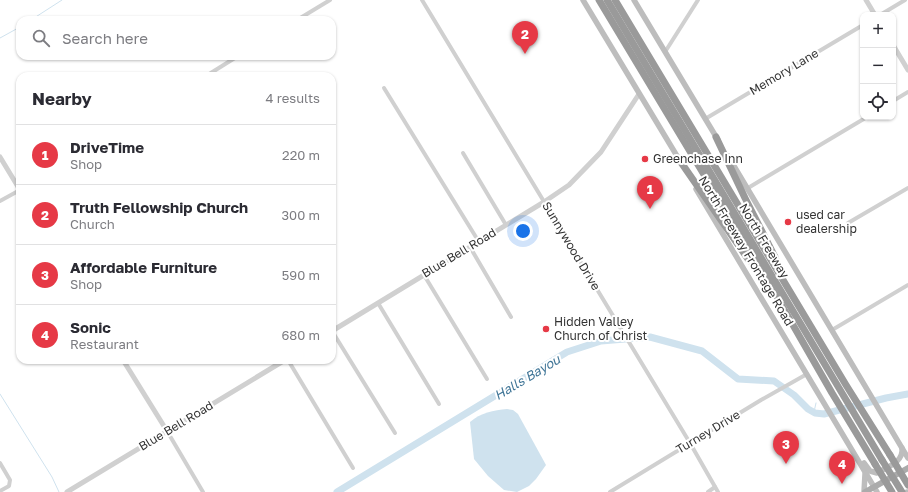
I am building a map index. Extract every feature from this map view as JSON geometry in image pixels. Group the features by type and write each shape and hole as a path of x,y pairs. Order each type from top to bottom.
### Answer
{"highway":[{"name":"North Freeway","path":"599,0 762,271 832,393 892,492"},
{"name":"North Freeway","path":"607,0 843,387 865,416 908,485"},
{"name":"North Freeway","path":"615,0 779,273 843,387 857,417 902,492"},
{"path":"716,137 775,257 779,273"},
{"path":"678,158 748,259 762,271"}],"main road":[{"name":"North Freeway Frontage Road","path":"583,0 736,258 876,489"},
{"path":"634,0 748,188 908,458"},
{"path":"837,426 853,445 867,468 873,472 877,472 898,461 905,451"},
{"path":"865,471 865,492 876,489 908,468"},
{"path":"887,492 908,480"}],"street":[{"path":"304,16 330,0"},
{"name":"Sunnywood Drive","path":"422,0 690,443 718,492"},
{"path":"665,52 698,0"},
{"path":"866,0 873,12"},
{"path":"885,12 905,0"},
{"name":"Memory Lane","path":"705,119 860,27"},
{"path":"895,48 908,70"},
{"path":"212,72 232,60"},
{"path":"384,88 479,242"},
{"path":"896,99 908,92"},
{"name":"Blue Bell Road","path":"336,329 569,186 601,152 639,94"},
{"path":"748,188 862,120"},
{"path":"463,153 506,225"},
{"path":"0,157 16,183"},
{"path":"848,223 908,188"},
{"path":"0,201 16,192"},
{"path":"470,247 511,317"},
{"path":"424,275 487,378"},
{"path":"832,330 908,285"},
{"path":"378,303 439,404"},
{"path":"336,337 395,433"},
{"path":"125,364 203,492"},
{"name":"Blue Bell Road","path":"67,492 278,364"},
{"path":"290,364 353,468"},
{"name":"Turney Drive","path":"610,492 807,374"},
{"path":"0,463 10,480 9,486 0,491"},
{"path":"708,492 716,487"}],"water":[{"path":"507,409 513,410 518,414 546,465 529,486 517,492 504,490 488,476 474,459 470,422 487,412"}],"waterway":[{"path":"37,16 62,0"},
{"path":"0,38 16,29"},
{"name":"Halls Bayou","path":"337,492 567,352 601,341 650,337 702,351 738,379 774,381 794,395 808,409 815,413 824,414 886,398 908,394"},
{"path":"0,394 52,477 59,492"},
{"path":"814,412 816,403"}],"place":[{"name":"Truth Fellowship Church","path":"525,54"},
{"name":"Greenchase Inn","path":"645,159"},
{"name":"DriveTime","path":"650,209"},
{"name":"used car dealership","path":"788,222"},
{"name":"Hidden Valley Church of Christ","path":"546,329"},
{"name":"Affordable Furniture","path":"786,464"},
{"name":"Sonic","path":"842,484"}]}
